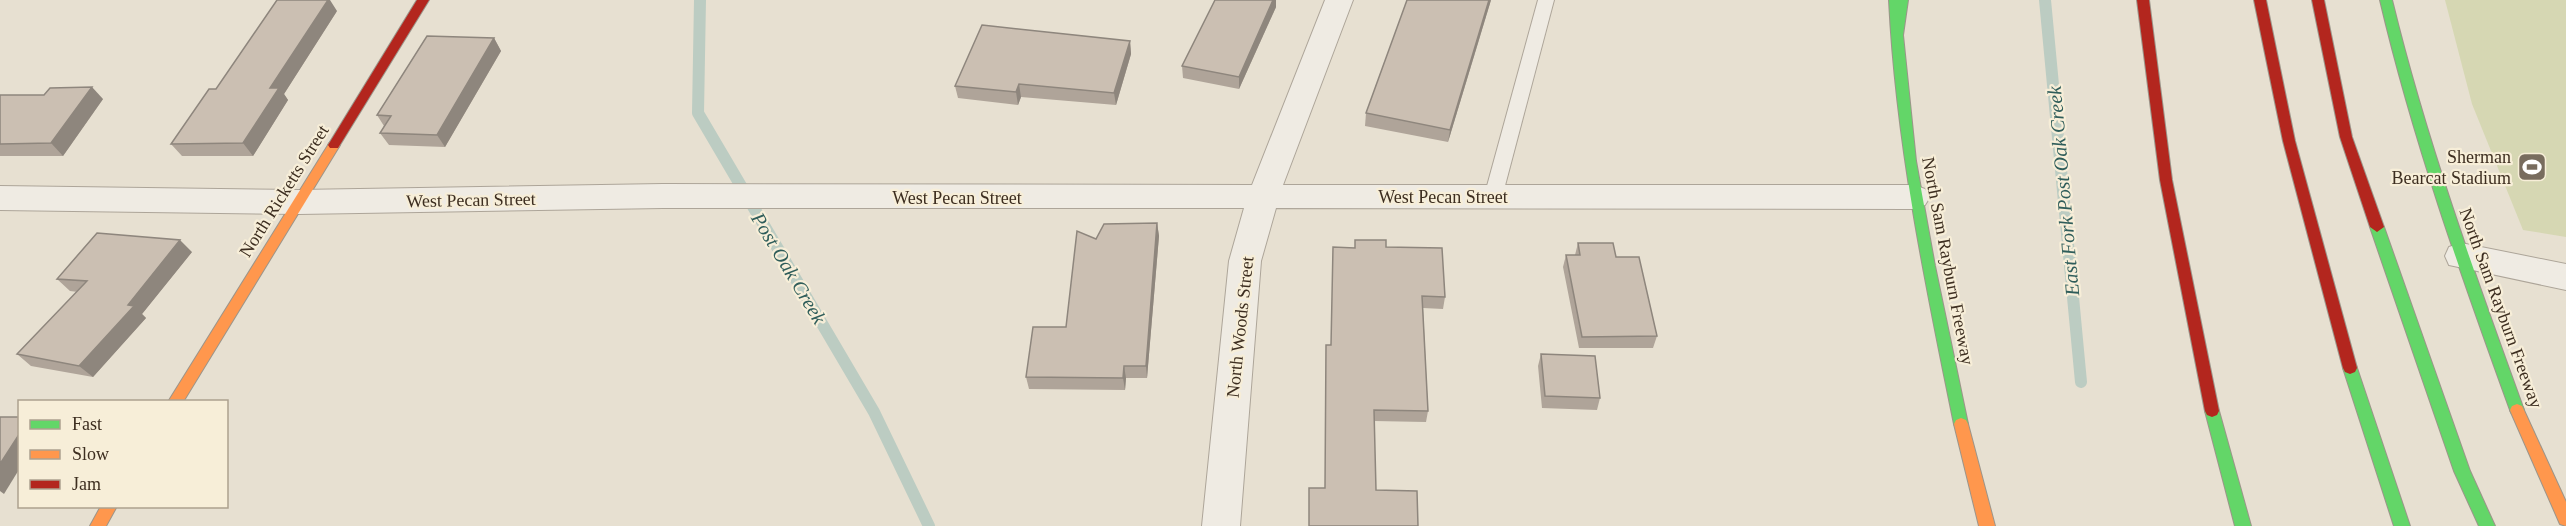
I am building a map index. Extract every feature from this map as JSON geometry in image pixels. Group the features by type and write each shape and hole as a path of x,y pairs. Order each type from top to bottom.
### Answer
{"main road":[{"name":"North Ricketts Street","path":"176,400 423,0"},
{"name":"North Sam Rayburn Freeway","path":"1895,0 1896,40 1914,196 1964,433 1987,526"},
{"path":"1896,40 1902,0"},
{"path":"2143,0 2172,214 2204,381 2243,526"},
{"path":"2260,0 2289,141 2352,376 2402,526"},
{"path":"2318,0 2346,137 2462,471 2487,526"},
{"name":"North Sam Rayburn Freeway","path":"2386,0 2401,63 2461,256 2508,389 2566,519"},
{"path":"98,526 109,508"}],"street":[{"name":"North Woods Street","path":"1221,526 1245,261 1263,197 1340,0"},
{"name":"West Pecan Street","path":"0,198 299,202 663,196 800,198 1914,196"},
{"path":"2461,256 2566,276"}],"lane":[{"path":"1493,197 1546,0"}],"green space":[{"name":"Sherman Bearcat Stadium","path":"2445,0 2566,0 2566,237 2523,230 2472,104"}],"building":[{"path":"277,0 328,0 270,88 279,88 243,143 171,144 209,89 216,89"},
{"path":"1215,0 1273,0 1239,77 1182,66"},
{"path":"1407,0 1489,0 1450,130 1366,113"},
{"path":"982,25 1130,41 1114,93 1019,84 1016,92 955,86"},
{"path":"427,36 494,38 437,135 380,133 391,116 377,115"},
{"path":"92,87 51,143 0,144 0,95 44,95 50,88"},
{"path":"1157,223 1146,366 1124,366 1123,378 1026,377 1033,327 1066,327 1077,231 1096,239 1104,224"},
{"path":"97,233 180,240 128,305 134,306 79,366 17,354 87,281 57,279"},
{"path":"1355,240 1386,240 1386,247 1442,248 1445,297 1422,296 1428,411 1374,410 1376,490 1417,491 1418,526 1309,526 1309,488 1325,488 1326,345 1331,345 1333,247 1355,248"},
{"path":"1578,243 1613,243 1616,257 1639,257 1657,336 1582,337 1566,255 1580,255"},
{"path":"1541,354 1595,356 1600,398 1545,396"},
{"path":"0,417 18,417 18,436 0,464"}],"waterway":[{"name":"Post Oak Creek","path":"700,0 698,113 874,412 929,526"},
{"name":"East Fork Post Oak Creek","path":"2045,0 2081,382"}],"traffic: fast":[{"path":"1895,0 1898,54 1910,161 1928,266 1961,424"},
{"path":"1896,40 1902,0"},
{"path":"2386,0 2401,63 2461,256 2517,410"},
{"path":"2377,227 2462,471 2487,526"},
{"path":"2350,368 2402,526"},
{"path":"2212,411 2243,526"}],"traffic: slow":[{"path":"176,400 334,145"},
{"path":"2517,410 2566,519"},
{"path":"1961,424 1987,526"},
{"path":"98,526 109,508"}],"traffic: jam":[{"path":"334,145 423,0"},
{"path":"2143,0 2166,180 2212,411"},
{"path":"2260,0 2289,141 2350,368"},
{"path":"2318,0 2346,137 2377,227"}],"place":[{"name":"Sherman Bearcat Stadium","path":"2532,167"}]}
